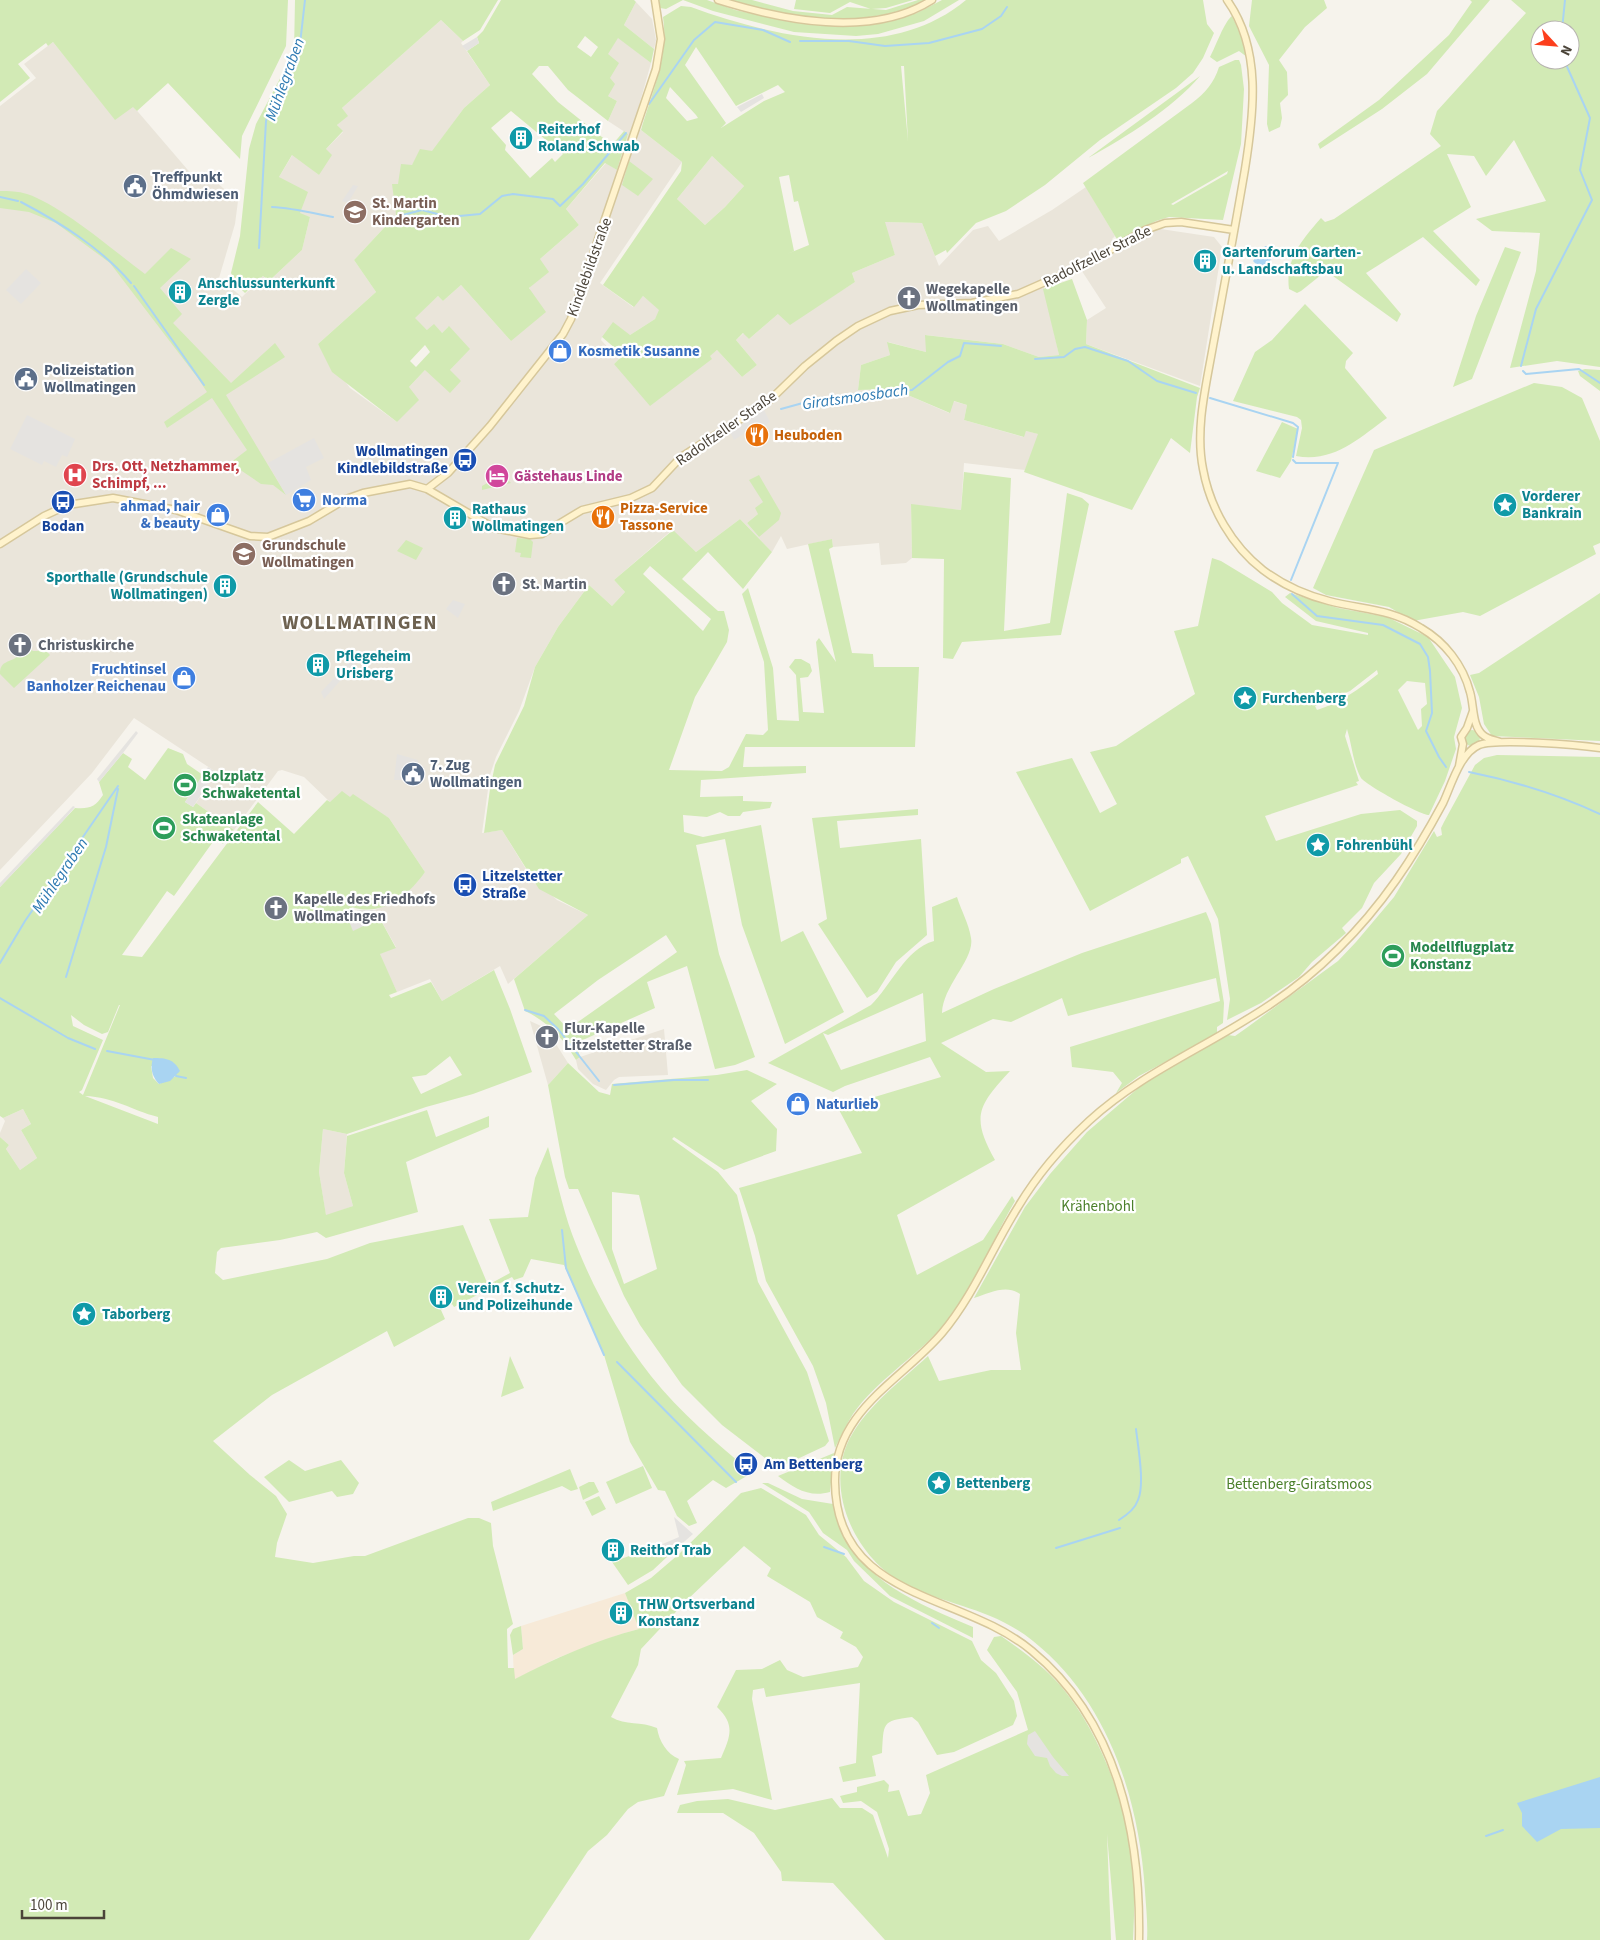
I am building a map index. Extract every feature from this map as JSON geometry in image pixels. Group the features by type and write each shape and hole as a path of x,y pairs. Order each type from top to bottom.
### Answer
{"main road":[{"name":"Kindlebildstraße","path":"427,489 448,473 490,426 563,334 571,319 656,69 661,39 655,0"},
{"path":"718,0 797,20 842,22 886,17 906,12 932,0"},
{"path":"1139,1940 1140,1898 1130,1825 1110,1760 1084,1710 1067,1685 1049,1666 1006,1632 975,1616 903,1588 876,1571 857,1550 846,1531 836,1496 836,1467 846,1434 856,1417 883,1387 920,1355 944,1330 975,1284 1019,1204 1061,1149 1117,1096 1170,1062 1274,1002 1310,975 1339,948 1367,919 1408,866 1424,839 1458,770 1477,747 1480,732 1473,711 1470,692 1455,659 1445,646 1414,623 1386,611 1331,602 1286,585 1262,569 1237,545 1214,506 1203,470 1200,437 1206,384 1234,230 1252,112 1251,67 1248,44 1240,22 1228,2"},
{"name":"Radolfzeller Straße","path":"0,544 44,516 68,505 113,498 176,510 250,536 263,537 292,529 346,499 363,493 410,484 427,489 494,528 530,535 544,533 582,510 631,498 652,488 669,468 689,451 770,400 827,348 858,326 880,316 918,305 972,303 1018,294 1086,264 1145,230 1165,223 1182,222 1234,230"},
{"path":"1458,770 1463,744 1461,737 1467,728 1473,711"},
{"path":"1467,728 1480,732 1501,743"},
{"path":"1463,744 1468,748 1501,743 1582,745 1600,748"}],"shaded area":[{"path":"636,2 652,19 656,40 654,49 624,25"},
{"path":"441,20 463,41 461,43 490,85 464,108 432,152 412,165 398,184 393,184 396,215 354,260 376,292 318,344 350,388 397,422 409,387 425,370 450,370 469,349 448,327 442,333 427,330 414,318 438,296 443,301 461,285 511,341 540,259 579,225 566,209 606,163 617,170 628,134 608,121 617,101 608,96 607,54 618,37 651,63 633,127 641,130 682,162 600,283 633,307 643,296 660,310 655,319 630,335 602,337 601,340 619,359 614,364 680,382 711,359 709,356 717,350 742,377 757,365 736,340 744,333 749,339 778,314 822,303 855,282 852,273 895,255 884,222 922,223 939,266 973,230 988,226 999,241 1052,210 1086,187 1115,236 1112,239 1118,249 1154,228 1214,237 1222,247 1200,386 1086,344 1087,320 1106,308 1076,262 1073,266 1042,279 1059,355 1039,357 1003,344 926,335 926,352 888,342 890,355 861,365 858,390 890,389 889,392 903,393 949,413 953,401 967,405 964,420 1023,437 1026,431 1039,434 1025,470 964,463 961,510 911,505 912,558 906,563 881,565 879,543 833,547 832,539 787,549 781,536 772,552 740,519 696,552 672,530 614,580 625,592 612,606 589,585 558,627 535,667 519,711 496,757 490,775 482,833 502,830 529,874 557,900 588,915 508,984 500,966 442,1001 430,979 397,992 379,954 396,947 375,910 395,901 425,872 389,818 350,797 330,802 304,777 282,770 278,771 234,830 196,803 216,772 134,718 92,773 0,870 0,106 36,78 24,64 53,42 115,119 133,106 199,183 208,175 238,201 235,224 219,278 242,297 263,276 269,281 302,250 310,217 300,214 279,177 293,154 319,175 326,149 343,132 337,125 347,116 342,108","holes":["763,502 759,537 747,523 758,514"]},
{"path":"477,37 479,43 467,51 462,46"},
{"path":"762,94 764,98 741,112 737,107"},
{"path":"712,156 744,186 705,225 677,199"},
{"path":"353,185 358,186 348,203 342,201"},
{"path":"26,269 41,283 21,304 6,290"},
{"path":"764,410 770,422 764,426 759,424 734,440 730,432"},
{"path":"27,415 75,439 67,457 62,455 56,467 44,461 42,465 10,449"},
{"path":"314,438 324,458 306,467 311,480 286,495 268,463"},
{"path":"453,600 465,604 458,618 446,609"},
{"path":"354,657 356,663 324,699 321,692"},
{"path":"136,731 138,733 99,782 97,779"},
{"path":"397,754 418,760 418,768 408,768 408,780 394,780"},
{"path":"208,767 216,772 193,807 185,802"},
{"path":"73,806 75,807 62,822 0,887 0,883"},
{"path":"360,910 375,910 376,918 372,922 353,931 346,914"},
{"path":"530,1021 541,1026 549,1033 568,1063 548,1085"},
{"path":"664,1029 668,1075 619,1077 606,1090 593,1084 578,1069 576,1060 580,1057"},
{"path":"23,1109 31,1124 21,1130 37,1158 20,1170 6,1149 9,1145 0,1137 0,1133 5,1121 3,1118"},
{"path":"323,1129 347,1134 344,1173 353,1206 326,1216 319,1172"},
{"path":"674,1517 693,1534 668,1556 658,1546 679,1537"},
{"path":"625,1593 639,1629 557,1658 514,1680 513,1655 523,1649 521,1626"},
{"path":"1035,1731 1069,1776 1062,1776 1056,1773 1050,1766 1047,1758 1035,1756 1027,1744 1028,1735"}],"green space":[{"path":"0,0 288,0 286,46 242,136 240,159 168,83 137,111 133,107 115,120 53,42 48,46 46,43 18,64 30,78 0,102"},
{"path":"295,0 498,0 480,30 463,41 441,20 342,108 348,116 337,125 343,131 326,149 332,155 319,175 292,155 279,177 308,192 300,213 310,217 302,250 269,281 263,276 245,293 237,285 231,273 240,236 249,149 256,124 294,52"},
{"path":"501,0 634,0 636,2 624,25 654,49 651,63 618,38 608,54 619,63 610,78 615,84 608,96 617,101 608,121 568,90 548,66 539,66 532,74 558,102 612,145 624,131 628,134 617,170 605,163 566,209 579,225 540,259 549,272 529,288 546,312 511,341 461,285 443,301 438,296 415,318 427,330 434,324 442,333 449,326 470,349 450,370 461,381 450,393 425,370 409,387 419,400 397,422 332,372 318,344 376,292 354,260 396,215 392,184 398,184 401,164 412,165 420,149 432,151 464,108 490,85 467,51 479,43 477,37 483,31","holes":["585,36 598,47 591,57 577,47","511,111 563,154 555,162 552,158 530,178 505,150 506,145 491,128","425,345 430,352 416,367 410,361"]},
{"path":"659,0 683,0 666,9 660,8"},
{"path":"683,0 707,0 735,10 791,22 842,27 877,24 917,13 942,0 959,0 924,21 878,34 856,36 794,32 713,11"},
{"path":"727,0 752,0 793,11 832,15 847,7 886,10 918,0 928,0 903,10 878,16 828,19 803,17"},
{"path":"796,0 913,0 886,8 871,9 850,2 830,13 794,9"},
{"path":"966,0 1203,0 1207,24 1214,33 1203,58 1193,73 1176,88 1100,140 1045,185 1006,211 976,223 947,253 946,250 935,256 922,223 885,222 895,255 852,273 855,282 790,325 778,314 749,339 743,333 736,340 757,365 742,377 717,350 710,356 712,359 650,406 614,364 623,355 602,337 613,322 630,335 655,319 659,310 643,296 634,307 603,285 681,171 682,162 641,130 662,60 664,46 663,17 681,6 691,7 759,28 795,35 832,39 868,39 902,32 936,20","holes":["696,47 736,106 778,85 785,92 764,101 721,128 726,123 685,65","901,66 904,66 908,141","670,87 698,118 687,121 666,98","712,156 744,186 705,225 677,199","789,175 794,202 798,201 809,245 787,254 794,251 779,177"]},
{"path":"1252,0 1324,0 1327,8 1305,27 1279,60 1287,72 1288,95 1280,103 1282,118 1280,127 1269,132 1267,124 1269,65 1249,26"},
{"path":"1470,0 1490,0 1427,74 1382,109 1320,149 1318,144 1379,100 1449,35 1472,2"},
{"path":"1511,0 1600,0 1600,367 1557,361 1510,368 1536,271 1540,233 1492,231 1476,219 1546,201 1514,140 1486,176 1474,156 1447,154 1471,207 1433,231 1480,280 1476,286 1423,237 1366,273 1401,314 1397,322 1326,271 1297,293 1289,289 1288,278 1293,258 1302,242 1321,218 1325,222 1334,219 1441,146 1430,134 1437,111 1526,13"},
{"path":"1232,16 1242,37 1247,57 1239,51 1217,62 1210,57 1223,29"},
{"path":"1239,60 1244,89 1241,144 1223,220 1169,217 1156,221 1118,241 1083,183 1197,99 1212,83 1219,67","holes":["1228,171 1227,174 1173,205 1171,204"]},
{"path":"1200,76 1176,100 1148,122 1088,158"},
{"path":"629,161 653,179 638,196 622,185"},
{"path":"0,191 27,194 55,208 145,274 171,248 191,259 160,288 182,314 173,323 231,383 275,343 285,357 226,395 286,495 273,485 261,484 230,463 247,450 212,398 167,428 164,422 207,392 197,377 110,263 56,223 29,212 0,208"},
{"path":"1505,247 1521,252 1472,379 1453,387 1476,316"},
{"path":"1072,279 1087,320 1086,344 1200,388 1197,397 1190,453 1171,438 1132,510 1024,472 1038,434 1026,431 1024,437 964,420 967,405 954,401 950,413 903,393 888,393 889,389 858,390 861,365 890,355 887,342 926,352 925,335 1003,344 1039,357 1059,355 1043,289"},
{"path":"1305,304 1353,353 1346,361 1345,368 1387,418 1345,447 1322,456 1310,457 1296,456 1302,428 1301,420 1297,417 1233,401 1255,352 1272,340"},
{"path":"1585,369 1600,370 1600,391 1580,376 1578,371"},
{"path":"1534,383 1562,387 1582,398 1600,441 1600,543 1593,546 1596,554 1480,616 1463,612 1413,621 1389,607 1326,595 1313,588 1374,450"},
{"path":"1282,422 1298,429 1291,461 1280,478 1256,471"},
{"path":"964,472 1011,478 1004,631 1050,623 1067,493 1082,498 1089,504 1061,635 962,642 953,659 943,658 944,559 912,558 911,504 961,510"},
{"path":"759,475 781,513 779,520 759,537 747,523 758,514 755,508 763,502 749,480"},
{"path":"507,479 511,483 482,490 482,486 489,482 492,485"},
{"path":"740,519 772,552 743,589 708,552 682,579 718,611 724,611 729,630 727,642 695,697 669,770 722,771 729,767 746,734 763,735 768,730 764,662 742,594 748,588 773,668 777,720 799,721 796,675 789,667 795,659 801,659 810,664 812,671 808,677 800,678 803,712 824,713 816,642 819,638 836,662 808,544 832,539 833,547 829,549 852,653 873,654 874,667 919,667 915,747 745,747 743,767 806,766 806,773 701,780 700,797 743,796 743,801 772,802 770,808 743,812 740,816 728,816 720,812 707,817 683,815 684,832 703,837 761,825 781,942 803,931 844,1012 785,1044 742,925 725,839 696,845 719,954 755,1057 735,1065 715,1069 687,966 647,982 655,1008 576,1043 580,1057 576,1060 554,1031 541,1020 525,1011 514,979 588,915 539,889 502,830 484,833 495,765 524,706 535,667 558,627 589,585 612,606 625,592 614,580 673,530 696,552","holes":["650,566 711,619 703,631 643,574","666,935 677,952 568,1029 554,1014 598,980"]},
{"path":"517,538 530,539 533,542 531,558 520,557 521,553 515,552"},
{"path":"406,540 423,548 416,560 397,551"},
{"path":"1212,558 1221,561 1272,592 1282,603 1312,625 1368,635 1368,633 1316,621 1285,597 1290,593 1338,608 1387,617 1428,637 1455,677 1462,708 1454,737 1456,749 1445,781 1429,815 1394,799 1372,787 1361,778 1354,761 1347,729 1345,736 1359,781 1356,782 1358,785 1265,816 1276,841 1361,814 1400,810 1417,821 1417,826 1401,854 1374,883 1362,908 1342,928 1346,933 1312,962 1299,977 1261,1003 1227,1020 1230,999 1218,919 1188,856 1181,859 1181,863 1090,911 1016,772 1072,758 1100,813 1117,804 1090,752 1116,746 1195,694 1174,631 1198,626","holes":["1377,670 1378,674 1356,690 1334,704 1317,710 1315,706 1350,691","1407,681 1425,683 1427,704 1421,709 1422,726 1418,730 1398,690"]},
{"path":"1600,593 1600,741 1492,736 1484,724 1479,697 1470,675 1479,673"},
{"path":"40,644 50,655 14,688 0,674 1,667 17,657 26,646 33,651 38,651"},
{"path":"1472,730 1478,732 1480,738 1478,744 1472,746 1466,744 1464,738 1466,732"},
{"path":"168,748 183,754 187,764 203,775 185,802 193,807 196,803 234,830 223,844 215,839 174,896 167,891 122,955 142,957 258,802 294,834 327,800 330,802 342,791 350,797 353,794 389,818 425,872 411,889 384,907 363,909 352,907 354,912 346,914 372,922 379,917 396,948 380,954 397,992 389,995 391,998 431,982 442,1001 494,970 532,1072 473,1094 426,1107 347,1134 323,1129 319,1172 326,1215 353,1206 344,1173 347,1136 427,1110 436,1137 489,1116 489,1127 406,1162 418,1212 326,1238 317,1232 280,1240 221,1248 217,1252 215,1273 223,1280 327,1259 370,1243 463,1225 488,1285 510,1273 489,1219 528,1217 535,1178 548,1147 562,1202 579,1253 606,1308 627,1343 674,1403 752,1473 726,1488 713,1480 687,1501 697,1523 689,1526 677,1516 665,1491 658,1490 630,1442 604,1355 564,1265 531,1259 523,1277 514,1280 512,1277 454,1307 452,1304 441,1310 445,1319 394,1347 387,1331 272,1395 213,1441 276,1496 287,1514 277,1543 275,1557 313,1563 365,1556 468,1518 479,1518 491,1523 493,1546 513,1624 507,1629 508,1668 514,1668 515,1679 575,1651 639,1629 625,1593 651,1578 679,1554 741,1493 761,1488 806,1515 819,1535 846,1557 864,1581 894,1602 972,1641 981,1660 996,1673 1014,1701 1017,1716 1013,1725 954,1752 937,1755 918,1722 912,1717 889,1722 884,1729 882,1753 872,1756 876,1776 843,1782 839,1767 856,1763 860,1683 766,1697 764,1688 753,1690 752,1699 772,1800 733,1789 677,1795 686,1765 684,1761 721,1758 730,1731 727,1720 717,1707 736,1670 762,1669 780,1660 787,1670 803,1677 858,1667 863,1657 856,1647 840,1638 843,1632 817,1617 810,1602 767,1576 771,1568 744,1546 687,1600 641,1649 638,1665 611,1717 622,1722 657,1728 664,1746 679,1759 664,1796 638,1802 628,1809 607,1835 588,1851 529,1940 0,1940 0,1137 9,1145 6,1149 20,1170 37,1158 21,1130 31,1124 23,1109 3,1118 0,1116 0,887 75,808 85,808 97,802 103,795 99,782 123,753 132,759 128,767 145,780","holes":["120,1005 83,1095 79,1092 82,1090 103,1040 73,1026 71,1015 84,1025 102,1034 108,1032","450,1056 462,1075 421,1094 412,1077 426,1075","151,1066 176,1076 159,1084 153,1078","85,1096 114,1101 158,1117 158,1124"]},
{"name":"Bettenberg-Giratsmoos","path":"1497,755 1600,757 1600,1940 1147,1940 1142,1856 1136,1821 1127,1787 1115,1754 1100,1722 1081,1692 1059,1665 1033,1641 1002,1621 937,1598 905,1584 887,1573 872,1558 859,1541 849,1521 840,1479 843,1458 850,1438 857,1426 875,1404 928,1356 939,1381 991,1370 1021,1370 1016,1333 1020,1294 1015,1291 1004,1290 974,1298 1025,1207 1050,1174 1087,1132 1143,1084 1228,1035 1235,1036 1338,961 1394,897 1434,831 1437,837 1442,835 1441,828 1475,765 1484,758"},
{"path":"918,809 918,815 837,821 840,848 921,839 927,935 896,962 877,992 867,998 818,924 827,919 812,818"},
{"path":"957,897 971,938 968,955 948,992 942,1013 994,989 1082,953 1206,912 1211,924 1224,1003 1223,1023 1217,1027 1217,1034 1139,1076 1116,1093 1122,1083 1113,1072 1072,1067 1070,1047 1220,1001 1216,978 1068,1016 1062,998 1011,1022 993,1019 941,1043 986,1072 1010,1071 991,1093 985,1102 982,1112 982,1132 995,1160 897,1215 917,1275 983,1240 1012,1196 1015,1201 971,1284 951,1316 929,1340 862,1402 850,1418 835,1448 826,1403 813,1366 766,1281 755,1236 739,1188 862,1153 838,1108 941,1077 930,1057 845,1086 833,1092 768,1063 871,1005 907,960 924,945 934,941 932,907","holes":["923,993 926,1041 841,1070 823,1033 828,1035"]},
{"path":"568,1063 599,1092 610,1095 612,1084 717,1075 747,1070 777,1084 751,1101 777,1129 776,1151 724,1170 674,1137 672,1139 718,1172 737,1195 758,1282 807,1372 829,1441 825,1446 778,1468 722,1425 682,1385 640,1325 624,1296 578,1189 569,1189 565,1177 548,1085","holes":["612,1192 639,1195 657,1269 624,1284 612,1249"]},
{"path":"510,1356 524,1388 501,1397"},
{"path":"834,1453 830,1492 815,1494 802,1491 778,1476"},
{"path":"289,1460 305,1471 341,1460 359,1483 353,1494 337,1497 332,1491 289,1502 264,1477"},
{"path":"643,1466 652,1488 616,1504 606,1482"},
{"path":"570,1469 578,1489 571,1491 562,1486 493,1511 491,1502"},
{"path":"589,1482 594,1482 599,1492 583,1500 579,1487"},
{"path":"762,1483 768,1483 802,1499 833,1504 841,1529 853,1550 868,1568 886,1583 927,1607 973,1627 973,1638 890,1596 854,1561 847,1550 823,1533 809,1512"},
{"path":"599,1496 606,1509 592,1516 585,1502"},
{"path":"658,1546 668,1556 653,1570 628,1585 612,1562"},
{"path":"521,1626 523,1649 513,1655 510,1635 513,1629"},
{"path":"1001,1636 1047,1671 1060,1685 1075,1704 1088,1726 1111,1774 1127,1825 1131,1851 1134,1875 1133,1940 1116,1940 1107,1834 1111,1940 885,1940 833,1883 782,1881 781,1872 754,1833 723,1813 677,1813 680,1805 697,1801 728,1799 775,1810 832,1798 840,1808 862,1808 873,1815 888,1858 889,1849 877,1812 861,1801 843,1803 840,1796 857,1792 857,1787 884,1780 889,1785 888,1792 899,1790 908,1816 921,1814 930,1793 926,1775 1028,1730 1017,1692 987,1650 994,1637"}],"water":[{"path":"1265,246 1277,248 1276,255 1264,266 1258,266 1253,261"},
{"path":"153,1058 169,1060 180,1071 170,1081 159,1084 152,1072"},
{"path":"1600,1777 1600,1828 1561,1829 1537,1842 1522,1826 1522,1813 1517,1803"}],"waterway":[{"name":"Mühlegraben","path":"259,248 266,121 276,92 300,44 305,0"},
{"path":"1563,20 1565,0"},
{"name":"Giratsmoosbach","path":"800,41 849,41 885,46 929,43 982,29 1001,16 1007,7"},
{"name":"Giratsmoosbach","path":"649,104 694,40 715,22 763,30 790,42"},
{"path":"1521,366 1536,309 1592,200 1580,170 1590,118 1568,70"},
{"name":"Giratsmoosbach","path":"449,217 480,214 502,196 513,194 553,199 560,206 583,184 626,133"},
{"path":"0,197 18,201"},
{"path":"21,202 80,237 107,259 131,283"},
{"name":"Giratsmoosbach","path":"272,207 333,217"},
{"name":"Giratsmoosbach","path":"395,217 422,210 445,216"},
{"path":"134,286 204,385"},
{"name":"Giratsmoosbach","path":"781,409 821,398 879,391 912,390 948,362 960,356 964,343 1001,346"},
{"name":"Giratsmoosbach","path":"1035,359 1064,357 1075,349 1085,347 1128,361 1157,381 1196,393"},
{"path":"1523,371 1526,374 1579,369 1600,383"},
{"name":"Giratsmoosbach","path":"1210,398 1293,423 1298,427 1293,457"},
{"name":"Giratsmoosbach","path":"1291,580 1338,463 1296,463 1293,460"},
{"name":"Giratsmoosbach","path":"1292,594 1317,616 1383,625 1420,644 1428,657 1430,671 1432,713 1426,731 1446,767"},
{"name":"Giratsmoosbach","path":"1469,772 1535,789 1568,800 1600,814"},
{"name":"Mühlegraben","path":"0,963 25,921 118,786"},
{"path":"66,977 106,847 118,789"},
{"path":"0,998 68,1038 95,1049"},
{"path":"525,1010 544,1016 558,1029 599,1081"},
{"path":"107,1051 155,1060"},
{"path":"176,1076 186,1078"},
{"path":"614,1085 674,1080 708,1080"},
{"path":"562,1230 566,1268 604,1355"},
{"path":"617,1362 736,1482"},
{"path":"1119,1520 1133,1509 1140,1493 1140,1465 1136,1429"},
{"path":"1056,1548 1120,1528"},
{"path":"824,1547 844,1554"},
{"path":"932,1623 939,1628"},
{"path":"1486,1836 1503,1830"}],"place":[{"name":"Reiterhof Roland Schwab","path":"521,138"},
{"name":"Treffpunkt Öhmdwiesen","path":"135,186"},
{"name":"St. Martin Kindergarten","path":"355,212"},
{"name":"Gartenforum Garten- u. Landschaftsbau","path":"1205,261"},
{"name":"Anschlussunterkunft Zergle","path":"180,292"},
{"name":"Wegekapelle Wollmatingen","path":"909,298"},
{"name":"Kosmetik Susanne","path":"560,351"},
{"name":"Polizeistation Wollmatingen","path":"26,379"},
{"name":"Heuboden","path":"757,435"},
{"name":"Wollmatingen Kindlebildstraße","path":"465,460"},
{"name":"Drs. Ott, Netzhammer, Schimpf, ...","path":"75,475"},
{"name":"Gästehaus Linde","path":"497,476"},
{"name":"Norma","path":"304,500"},
{"name":"Bodan","path":"63,502"},
{"name":"Vorderer Bankrain","path":"1505,505"},
{"name":"ahmad, hair & beauty","path":"218,515"},
{"name":"Pizza-Service Tassone","path":"603,517"},
{"name":"Rathaus Wollmatingen","path":"455,518"},
{"name":"Grundschule Wollmatingen","path":"244,554"},
{"name":"St. Martin","path":"504,584"},
{"name":"Sporthalle (Grundschule Wollmatingen)","path":"225,586"},
{"name":"Christuskirche","path":"20,645"},
{"name":"Pflegeheim Urisberg","path":"318,665"},
{"name":"Fruchtinsel Banholzer Reichenau","path":"184,678"},
{"name":"Furchenberg","path":"1245,698"},
{"name":"7. Zug Wollmatingen","path":"413,774"},
{"name":"Bolzplatz Schwaketental","path":"185,785"},
{"name":"Skateanlage Schwaketental","path":"164,828"},
{"name":"Fohrenbühl","path":"1318,845"},
{"name":"Litzelstetter Straße","path":"465,885"},
{"name":"Kapelle des Friedhofs Wollmatingen","path":"276,908"},
{"name":"Modellflugplatz Konstanz","path":"1393,956"},
{"name":"Flur-Kapelle Litzelstetter Straße","path":"547,1037"},
{"name":"Naturlieb","path":"798,1104"},
{"name":"Verein f. Schutz- und Polizeihunde","path":"441,1297"},
{"name":"Taborberg","path":"84,1314"},
{"name":"Am Bettenberg","path":"746,1464"},
{"name":"Bettenberg","path":"939,1483"},
{"name":"Reithof Trab","path":"613,1550"},
{"name":"THW Ortsverband Konstanz","path":"621,1613"}],"district":[{"name":"WOLLMATINGEN","path":"360,622"}],"park label":[{"name":"Krähenbohl","path":"1098,1206"}]}
